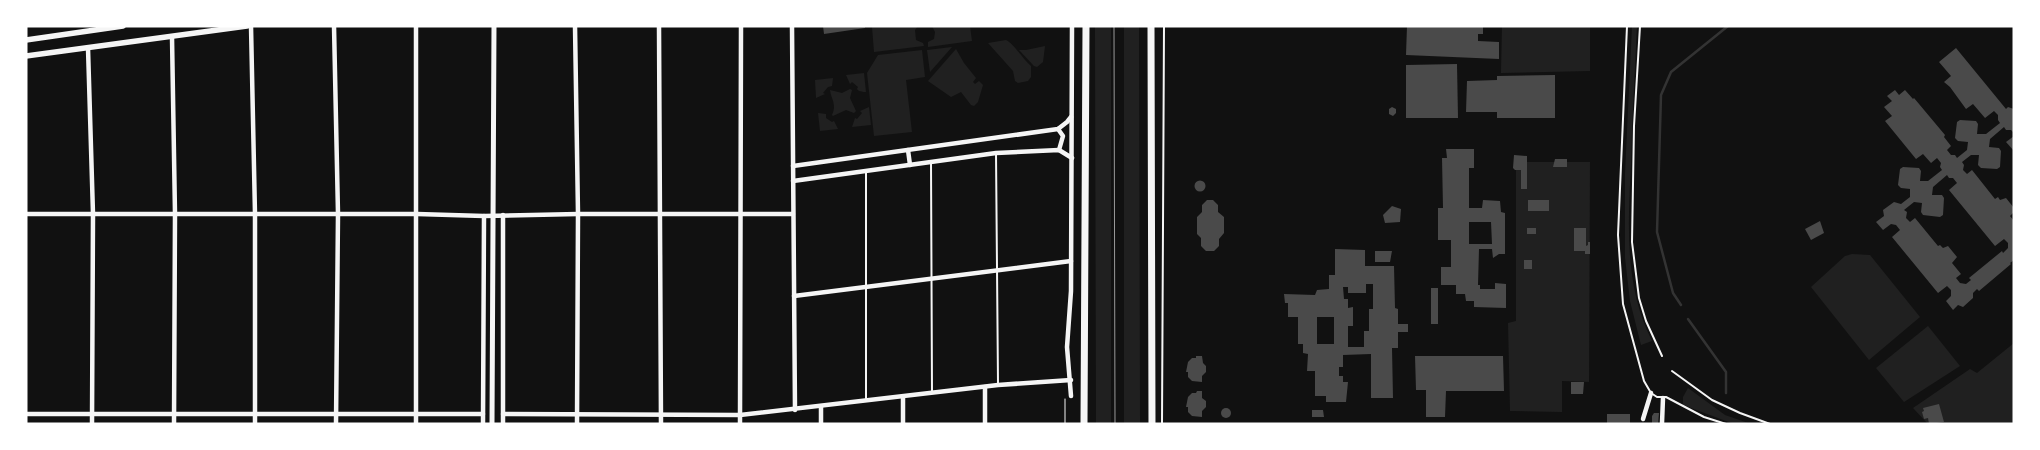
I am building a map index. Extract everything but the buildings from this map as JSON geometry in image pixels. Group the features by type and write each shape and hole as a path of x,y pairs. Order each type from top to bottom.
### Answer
{"highway":[{"path":"1082,424 1084,414 1086,26"},
{"path":"1151,26 1152,424"}],"main road":[{"path":"26,40 123,26"},
{"path":"26,56 249,26"}],"street":[{"path":"249,26 256,214 255,424"},
{"path":"334,26 338,214 336,424"},
{"path":"416,26 416,424"},
{"path":"492,424 494,26"},
{"path":"575,26 578,214 578,424"},
{"path":"660,26 661,424"},
{"path":"740,26 740,424"},
{"path":"792,26 795,410"},
{"path":"1071,396 1067,347 1071,291 1072,26"},
{"path":"172,37 175,214 174,424"},
{"path":"88,48 93,214 92,424"},
{"path":"793,166 1058,128 1067,122 1071,116"},
{"path":"1058,128 1063,136 1059,150"},
{"path":"908,150 910,165"},
{"path":"793,181 996,153 1059,150 1072,158"},
{"path":"26,214 417,214 493,216 793,214"},
{"path":"503,215 503,424"},
{"path":"483,424 484,216"},
{"path":"794,296 1071,261"},
{"path":"503,414 740,416 998,385 1071,380"},
{"path":"985,387 985,424"},
{"path":"1643,419 1651,393"},
{"path":"903,397 903,424"},
{"path":"1662,423 1665,397"},
{"path":"821,407 821,424"},
{"path":"26,414 483,414"}],"lane":[{"path":"1162,424 1164,26"},
{"path":"1627,26 1618,235 1623,304 1647,388 1651,393 1665,397 1704,417 1726,424"},
{"path":"1640,26 1634,126 1632,242 1639,298 1646,321 1662,356"},
{"path":"996,153 998,385"},
{"path":"931,162 932,393"},
{"path":"866,172 866,402"},
{"path":"1672,371 1712,400 1770,424"}],"shaded area":[{"path":"918,26 915,30 916,40 923,43 924,46 874,52 872,27"},
{"path":"932,26 970,26 972,41 928,47 928,42 934,39 935,32"},
{"path":"1095,26 1111,26 1111,424 1096,424"},
{"path":"1124,26 1139,26 1140,424 1124,424"},
{"path":"1502,26 1590,26 1590,71 1501,73"},
{"path":"1632,26 1637,26 1629,209 1630,254 1636,299 1652,341 1641,345 1630,301 1625,258 1625,173"},
{"path":"1006,40 1012,44 1031,66 1031,77 1028,81 1018,83 1015,81 1013,71 988,43"},
{"path":"1045,46 1043,62 1037,67 1019,50 1026,50"},
{"path":"952,47 930,72 927,50"},
{"path":"956,49 976,78 973,82 975,84 979,81 983,85 978,102 974,106 971,105 961,92 951,97 928,81"},
{"path":"922,50 925,77 906,80 912,132 874,136 867,73 878,55"},
{"path":"864,73 866,92 861,92 852,82 850,84 846,75"},
{"path":"833,78 832,86 828,87 823,93 825,94 816,98 815,80"},
{"path":"850,89 852,90 850,98 856,111 854,113 846,110 833,116 834,105 830,90 842,93"},
{"path":"869,107 871,125 852,127 855,118 857,119 862,113 860,111"},
{"path":"818,113 826,114 826,118 832,122 834,121 838,129 820,131"},
{"path":"1516,162 1590,162 1589,382 1562,381 1562,412 1510,411 1508,323 1516,321"},
{"path":"1852,254 1870,255 1920,317 1869,360 1811,287 1845,256"},
{"path":"1928,326 1960,366 1904,402 1876,368"},
{"path":"2014,343 2014,424 1928,424 1913,408 1970,369 1977,373"},
{"path":"1688,388 1725,415 1751,424 1734,424 1683,405 1683,397"}],"waterway":[{"path":"1681,305 1673,293 1657,232 1661,95 1671,72 1728,26"},
{"path":"1688,319 1726,372 1726,393"}],"tram line":[{"path":"1114,26 1115,424"}]}
